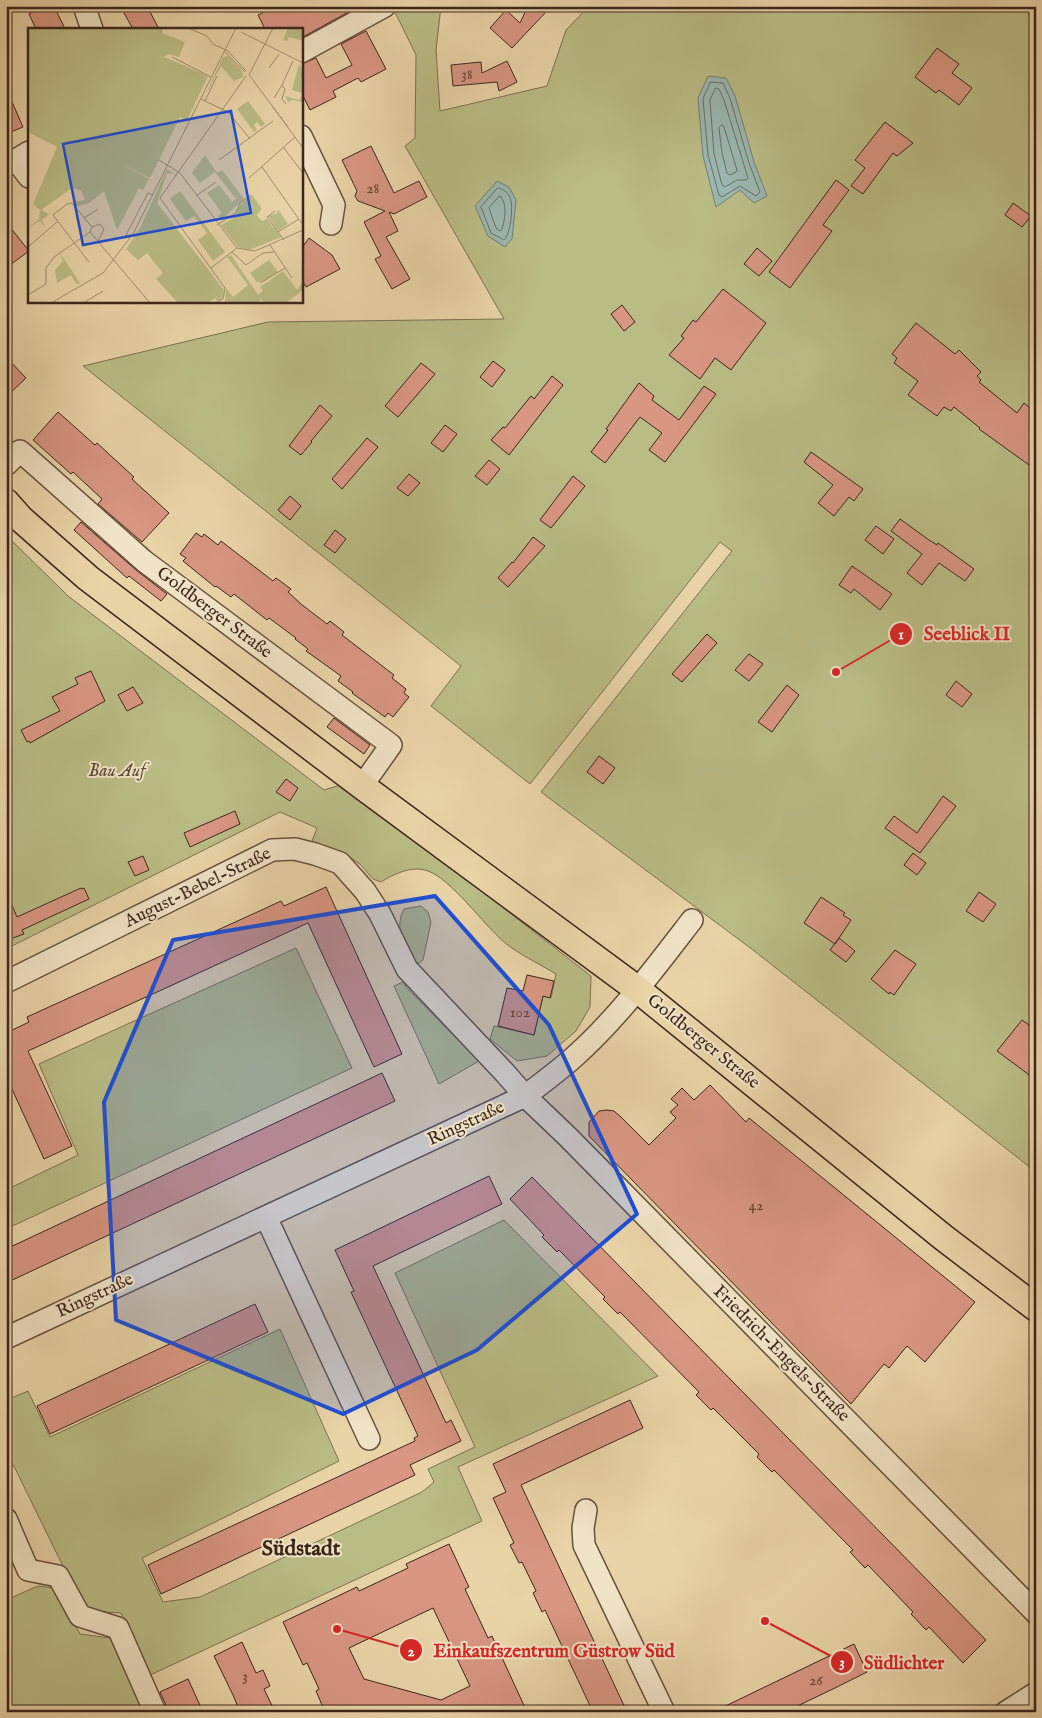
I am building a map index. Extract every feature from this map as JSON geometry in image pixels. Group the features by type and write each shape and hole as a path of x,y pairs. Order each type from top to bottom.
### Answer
{"main road":[{"name":"Goldberger Straße","path":"6,502 50,545 88,578 362,786 637,989 937,1232 1036,1308"}],"street":[{"path":"84,6 92,28"},
{"path":"302,51 385,6"},
{"path":"302,138 334,204 332,224"},
{"path":"17,160 28,176"},
{"name":"Goldberger Straße","path":"6,466 20,452 144,561 391,745 362,786"},
{"name":"August-Bebel-Straße","path":"6,982 272,850 295,849 340,863 365,891 380,914 407,969 525,1096"},
{"name":"Ringstraße","path":"6,1338 525,1096 573,1058 616,1015 692,920"},
{"name":"Friedrich-Engels-Straße","path":"525,1096 568,1137 1036,1613"},
{"path":"266,1217 369,1440"},
{"path":"586,1510 583,1528 584,1545 664,1712"},
{"path":"6,1520 28,1570 58,1576 80,1616 118,1628 155,1712"},
{"path":"1006,1712 1036,1693"}],"highlighted area":[{"path":"435,896 549,1025 637,1214 477,1350 343,1414 116,1320 104,1102 173,940"}],"green space":[{"path":"405,6 441,6 436,50 440,111 547,86 566,30 589,6 1036,6 1036,1172 753,950 541,792 732,551 720,542 530,784 431,706 461,666 83,366 268,322 504,319 405,146 415,138 416,55 395,12"},
{"name":"Bau Auf","path":"6,535 68,596 324,790 344,784 591,976 590,1007 576,1031 547,1056 517,1061 490,1039 494,1026 534,1035 543,996 551,998 556,974 522,955 504,942 457,892 437,876 422,869 416,869 397,873 381,882 373,879 361,865 344,853 311,844 317,828 280,812 6,949"},
{"path":"421,906 428,912 431,922 423,960 418,964 405,945 400,931 400,924 404,909"},
{"path":"296,948 352,1068 6,1229 6,1190 78,1155 39,1064"},
{"path":"403,982 479,1061 439,1084 394,986"},
{"path":"504,1220 658,1376 458,1467 482,1521 148,1676 121,1613 85,1611 6,1450 6,1408 9,1406 7,1400 28,1391 50,1437 280,1329 339,1461 142,1558 163,1602 200,1597 422,1492 434,1482 428,1469 475,1447 395,1273"},
{"path":"38,1586 55,1588 80,1634 110,1638 144,1712 6,1712 6,1600"}],"water":[{"path":"708,76 726,78 735,96 754,162 767,196 754,203 740,190 716,207 703,156 698,98"},
{"path":"497,181 509,187 516,200 512,239 505,247 488,236 475,206"}],"building":[{"path":"44,6 54,6 65,28 36,28 29,14"},
{"path":"120,6 147,6 158,28 132,28"},
{"path":"276,6 352,6 354,9 302,37 302,28 264,28 258,15"},
{"path":"528,6 533,6 546,12 512,48 490,28 506,10 520,23"},
{"path":"366,31 386,69 361,82 358,78 333,91 336,97 310,110 302,94 302,64 316,58 326,78 352,65 341,44"},
{"path":"937,48 959,64 952,73 972,88 959,105 939,90 936,93 915,77"},
{"path":"507,61 517,82 499,91 497,82 453,86 451,65 481,62 482,73"},
{"path":"6,88 23,127 6,134"},
{"path":"885,122 913,143 897,156 893,153 863,194 851,186 865,168 855,160"},
{"path":"371,146 394,193 419,181 427,197 394,214 389,212 398,231 386,237 410,279 392,289 375,259 381,256 364,222 385,211 358,201 355,196 357,191 342,160"},
{"path":"836,180 849,190 823,225 832,231 790,288 769,272"},
{"path":"1013,203 1031,216 1022,227 1005,215"},
{"path":"6,222 28,252 6,268"},
{"path":"309,238 332,255 340,269 306,287 302,280 302,248"},
{"path":"757,248 772,261 759,276 744,264"},
{"path":"723,289 766,323 731,370 715,358 700,379 669,355 684,338 681,336 693,320 696,322"},
{"path":"622,305 635,322 624,331 611,314"},
{"path":"916,323 955,354 959,350 981,372 977,376 981,380 979,382 1017,413 1024,403 1036,413 1036,470 979,429 954,407 951,411 944,407 937,416 908,395 918,381 894,363 897,358 892,354"},
{"path":"6,357 26,378 6,397"},
{"path":"493,361 505,370 492,387 480,377"},
{"path":"421,363 435,374 398,417 385,406"},
{"path":"552,376 563,385 509,455 491,440 503,427 505,428 531,396 534,399"},
{"path":"639,383 654,396 652,400 679,420 704,386 716,394 665,462 649,450 662,433 640,417 605,463 591,452"},
{"path":"320,405 332,416 301,455 289,446"},
{"path":"58,412 95,445 97,443 169,513 142,542 98,504 102,499 73,472 71,474 33,440"},
{"path":"445,425 457,434 443,452 431,443"},
{"path":"367,438 378,447 342,489 332,479"},
{"path":"811,452 863,489 854,501 849,497 834,516 818,503 833,485 804,462"},
{"path":"489,460 500,469 487,485 475,476"},
{"path":"409,474 420,483 408,496 397,488"},
{"path":"573,476 585,486 551,528 540,520"},
{"path":"290,496 301,506 290,520 278,510"},
{"path":"900,519 974,569 965,581 939,563 922,585 907,573 922,554 891,531"},
{"path":"81,522 167,594 161,601 129,576 127,578 74,530"},
{"path":"876,526 894,539 883,554 865,540"},
{"path":"335,530 346,539 335,553 324,545"},
{"path":"196,533 202,537 204,534 218,545 221,541 273,581 276,578 291,589 288,592 301,604 327,624 330,621 344,632 342,635 394,675 392,678 406,689 404,693 409,697 393,717 388,713 385,717 352,693 338,681 341,676 306,651 308,649 296,638 269,618 267,620 234,594 231,597 215,587 183,561 186,558 180,554"},
{"path":"533,537 545,546 508,587 498,578 513,563"},
{"path":"852,566 892,594 880,610 854,589 851,593 839,585"},
{"path":"707,634 717,643 682,682 672,674"},
{"path":"749,654 763,664 749,681 735,670"},
{"path":"91,671 105,701 30,743 29,741 27,742 21,730 60,711 52,697 78,684 75,678"},
{"path":"956,681 972,694 962,707 946,695"},
{"path":"787,685 799,695 772,732 758,722"},
{"path":"133,687 143,703 127,711 118,695"},
{"path":"334,718 370,745 364,754 327,727"},
{"path":"599,756 615,768 603,784 587,772"},
{"path":"286,779 298,788 290,801 276,792"},
{"path":"943,796 956,806 920,853 885,828 894,816 917,833"},
{"path":"235,811 240,824 190,847 184,833"},
{"path":"913,853 926,863 917,875 904,865"},
{"path":"143,856 149,870 135,876 128,862"},
{"path":"326,887 402,1054 374,1067 308,923 28,1051 72,1146 44,1159 6,1076 6,1033 29,1022 27,1017 281,901 284,906"},
{"path":"84,888 89,899 22,930 24,934 10,939 6,929 6,891 17,917"},
{"path":"979,892 996,904 983,922 966,911"},
{"path":"821,897 845,913 843,915 851,920 835,944 804,923"},
{"path":"839,938 855,951 846,962 830,950"},
{"path":"895,950 916,964 894,995 890,992 889,994 871,979"},
{"path":"527,975 554,981 550,998 543,996 534,1035 498,1026 507,988 523,991"},
{"path":"1022,1020 1036,1030 1036,1080 997,1051"},
{"path":"382,1073 395,1101 6,1283 6,1249"},
{"path":"710,1085 746,1122 749,1118 975,1302 925,1362 907,1346 889,1368 884,1364 851,1404 589,1136 589,1122 599,1111 614,1111 649,1145 676,1118 670,1112 678,1105 671,1099 682,1088 694,1100"},
{"path":"489,1176 502,1204 373,1266 446,1423 451,1420 461,1441 410,1465 415,1475 161,1594 148,1565 415,1441 414,1438 418,1436 351,1292 354,1291 335,1250"},
{"path":"532,1177 986,1640 963,1663 929,1627 926,1630 911,1614 913,1612 868,1565 865,1568 850,1552 853,1550 774,1470 772,1472 757,1457 759,1454 713,1408 711,1410 696,1395 699,1392 620,1312 618,1314 603,1299 605,1297 559,1250 557,1252 542,1237 544,1235 510,1199"},
{"path":"255,1304 268,1332 50,1434 37,1406"},
{"path":"630,1400 643,1428 521,1485 627,1712 593,1712 545,1610 542,1612 533,1593 536,1591 522,1562 519,1563 510,1545 514,1543 493,1498 506,1492 493,1464"},
{"path":"449,1544 469,1587 465,1589 488,1638 492,1636 527,1712 325,1712 316,1691 319,1689 307,1663 303,1665 283,1622 357,1587 359,1591 408,1568 406,1564","holes":["433,1608 470,1686 441,1700 364,1679 349,1648"]},
{"path":"242,1642 256,1673 263,1670 270,1686 264,1689 275,1712 240,1712 214,1656"},
{"path":"854,1644 867,1672 837,1687 785,1712 713,1712"},
{"path":"188,1679 203,1712 169,1712 160,1692"}],"place":[{"name":"Seeblick II","path":"836,672"},
{"name":"Südlichter","path":"765,1621"},
{"name":"Einkaufszentrum Güstrow Süd","path":"337,1629"}],"district":[{"name":"Südstadt","path":"301,1549"}]}
